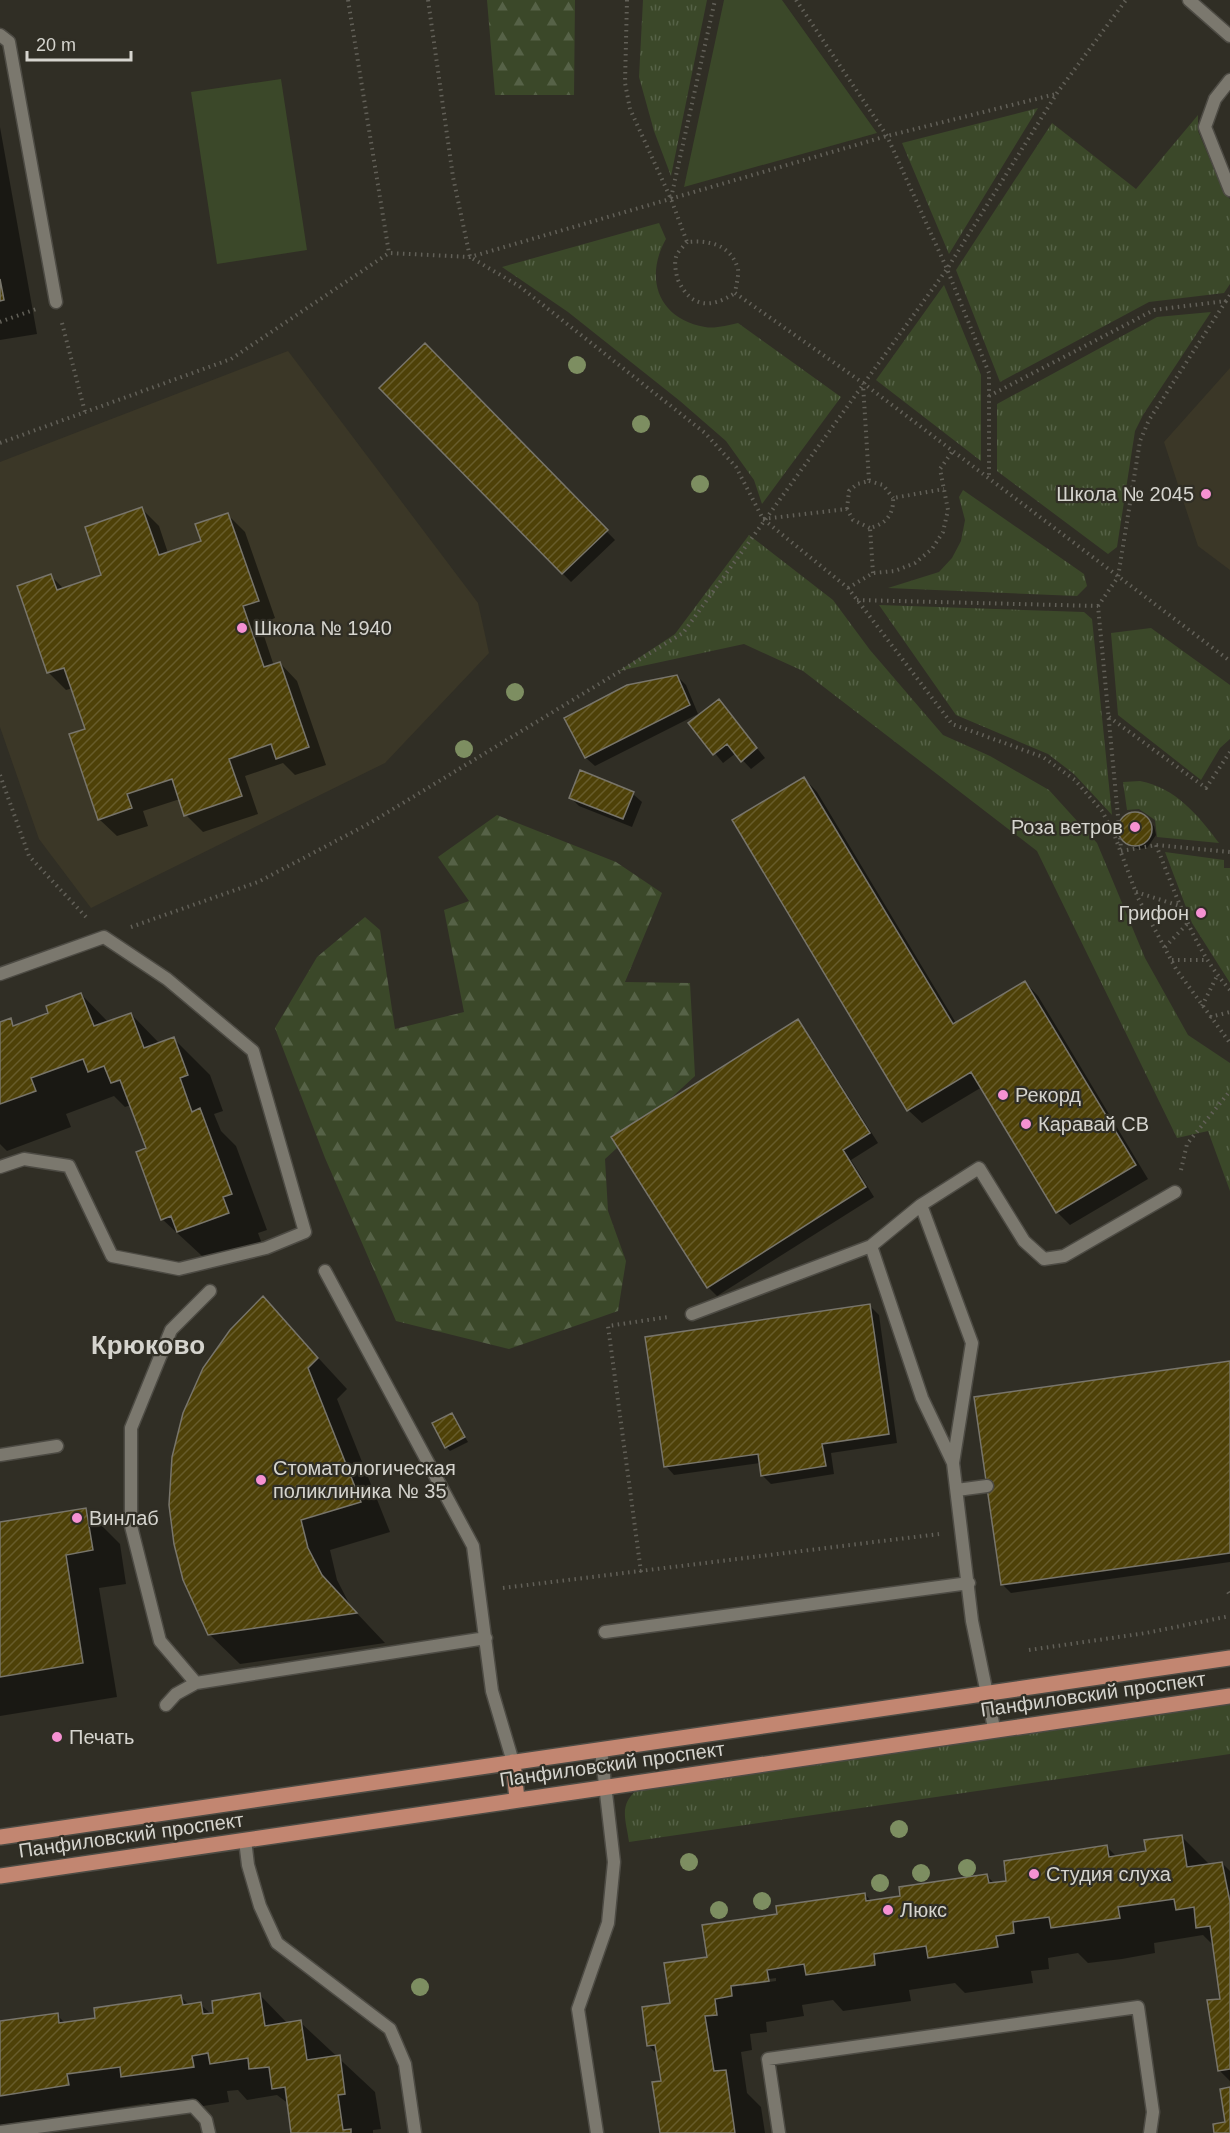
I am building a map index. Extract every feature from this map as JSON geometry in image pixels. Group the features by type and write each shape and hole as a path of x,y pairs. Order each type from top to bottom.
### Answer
{"main road":[{"name":"Панфиловский проспект","path":"0,1837 1230,1658"},
{"name":"Панфиловский проспект","path":"0,1876 994,1728 1230,1696"},
{"path":"513,1762 518,1799"}],"lane":[{"path":"1189,0 1230,36"},
{"path":"0,35 9,42 56,302"},
{"path":"1230,81 1215,99 1205,127 1230,190"},
{"path":"0,974 104,937 167,979 253,1051 305,1232 266,1248 179,1269 112,1256 69,1166 24,1159 0,1167"},
{"path":"692,1314 871,1246 921,1205 979,1168 1024,1241 1044,1259 1064,1256 1175,1191"},
{"path":"921,1205 972,1343 953,1463"},
{"path":"871,1246 922,1398 953,1463 972,1622 994,1728"},
{"path":"325,1271 473,1546 492,1691 513,1762"},
{"path":"196,1683 160,1641 154,1618 131,1526 131,1428 171,1330 210,1291"},
{"path":"0,1455 57,1446"},
{"path":"957,1490 987,1486"},
{"path":"605,1632 969,1583"},
{"path":"166,1705 177,1694 196,1683 486,1638"},
{"path":"597,2133 578,2009 608,1923 614,1862 601,1750"},
{"path":"244,1840 248,1865 260,1906 277,1943 390,2029 405,2064 415,2133"},
{"path":"779,2133 768,2059 1138,2007 1153,2112 1150,2133"},
{"path":"0,2132 193,2106 206,2120 208,2133"}],"path":[{"path":"348,0 389,253"},
{"path":"428,0 453,177 470,257 519,285 705,433 736,467 763,519 848,588 952,724 1043,757 1075,780 1102,811 1114,834 1136,892 1172,960 1230,1043"},
{"path":"627,0 625,83 630,109 671,199 687,242"},
{"path":"671,199 715,0"},
{"path":"796,0 887,136 947,269 989,373 988,479"},
{"path":"0,775 29,856 104,937 258,882 289,866 370,823 683,633 763,519 947,269 1057,93 1126,0"},
{"path":"0,443 231,359 389,253 470,257 887,136 1057,93"},
{"path":"709,240 729,252 738,270 735,293 721,302 708,304 696,301 684,292 676,276 676,256 687,242 709,240"},
{"path":"735,293 862,383 1230,661"},
{"path":"1124,863 1098,606 1118,576 1140,441 1149,420 1230,295"},
{"path":"989,396 1154,310 1226,301"},
{"path":"0,322 56,302 85,412"},
{"path":"862,383 869,481"},
{"path":"848,588 873,573 895,571 915,563 932,549 942,532 948,510 940,469 952,452"},
{"path":"869,481 883,485 893,498 892,512 887,519 880,526 870,528 853,519 847,509 849,491 857,484 869,481"},
{"path":"893,498 944,489"},
{"path":"763,519 847,509"},
{"path":"870,528 873,573"},
{"path":"857,600 1098,606"},
{"path":"1108,717 1206,788 1230,752"},
{"path":"1121,851 1156,845 1230,852"},
{"path":"1156,845 1187,924 1206,960 1230,990"},
{"path":"1136,892 1181,906"},
{"path":"1165,948 1187,924"},
{"path":"1172,960 1206,960"},
{"path":"1202,1006 1217,976"},
{"path":"1210,1017 1230,1012"},
{"path":"1175,1191 1187,1144 1230,1091"},
{"path":"641,1572 609,1326 692,1314"},
{"path":"480,1591 963,1532"},
{"path":"1029,1650 1146,1633 1230,1616"}],"shaded area":[{"name":"Школа № 1940","path":"288,351 478,603 489,653 385,763 91,908 39,839 0,727 0,462"},
{"name":"Школа № 2045","path":"1230,368 1230,570 1198,546 1164,442"}],"green space":[{"path":"487,0 575,0 574,95 495,95"},
{"path":"643,0 707,0 671,176 654,131 639,77"},
{"path":"724,0 782,0 877,133 684,187"},
{"path":"281,79 307,250 217,264 191,92"},
{"path":"1038,108 949,254 902,143"},
{"path":"1198,115 1198,131 1224,193 1230,199 1230,284 1224,293 1149,302 1000,382 956,270 1052,123 1136,189"},
{"path":"659,223 666,239 659,254 656,282 666,306 689,323 705,327 738,323 841,397 762,504 754,480 726,441 680,401 568,312 502,267"},
{"path":"944,285 981,375 981,461 876,380"},
{"path":"1211,312 1143,415 1135,431 1117,547 1108,554 997,471 997,404 1157,317"},
{"path":"963,490 1084,574 1087,586 1077,596 888,588 939,572 952,558 961,541 965,520 959,497"},
{"path":"749,535 833,600 870,650 943,735 990,756 1049,790 1097,843 1145,958 1188,1035 1230,1063 1230,1191 1208,1131 1177,1138 1037,851 803,671 744,644 619,671 675,634"},
{"path":"879,605 1084,612 1092,619 1112,815 1074,774 1048,754 956,715"},
{"path":"1151,628 1230,685 1230,739 1220,748 1201,780 1118,715 1111,633"},
{"path":"1140,781 1175,796 1203,822 1219,843 1157,837 1155,820 1139,809 1127,810 1123,782"},
{"path":"497,815 616,862 662,893 625,982 690,983 695,1076 605,1159 608,1211 626,1261 618,1311 509,1349 396,1321 325,1158 275,1028 317,957 365,917 380,930 395,1029 464,1012 444,910 469,901 438,857"},
{"path":"1165,852 1224,860 1224,868 1230,868 1230,983 1192,923"},
{"path":"1230,1704 1230,1754 629,1842 625,1819 626,1807 638,1789"}],"building":[{"path":"0,279 4,300 0,301"},
{"path":"425,343 608,530 562,574 379,388"},
{"path":"142,507 159,555 201,541 195,524 228,513 259,601 243,606 264,667 280,662 309,747 276,759 271,744 229,759 242,796 184,816 172,779 127,794 132,808 98,820 69,734 85,729 64,668 47,673 17,586 51,574 57,590 101,575 85,527"},
{"path":"677,675 690,705 585,758 564,718 627,685"},
{"path":"719,699 757,748 741,762 727,744 713,755 688,723"},
{"path":"580,770 634,792 623,819 569,798"},
{"path":"804,777 953,1024 1025,981 1136,1165 1056,1213 971,1072 907,1111 732,820"},
{"name":"Роза ветров","path":"1135,812 1147,817 1152,829 1147,841 1135,846 1123,841 1118,829 1123,817"},
{"path":"81,993 94,1026 131,1013 144,1048 174,1037 188,1075 180,1078 192,1112 200,1108 232,1194 223,1197 229,1213 177,1232 171,1216 161,1220 136,1152 146,1148 120,1080 111,1083 104,1066 88,1072 83,1059 31,1078 36,1091 0,1104 0,1022 11,1018 13,1026 48,1013 46,1006"},
{"path":"798,1019 870,1133 843,1150 866,1187 707,1288 611,1137"},
{"name":"Стоматологическая поликлиника № 35","path":"263,1296 318,1358 308,1368 361,1502 301,1520 308,1548 322,1575 357,1613 208,1635 183,1580 174,1544 169,1505 172,1457 183,1413 203,1368 230,1330"},
{"path":"870,1304 889,1434 822,1444 826,1466 761,1476 758,1454 664,1467 645,1337"},
{"path":"1230,1361 1230,1553 1001,1585 974,1397"},
{"path":"452,1413 465,1437 445,1448 432,1423"},
{"path":"86,1508 93,1550 66,1555 83,1663 0,1677 0,1522"},
{"path":"1182,1835 1187,1867 1222,1862 1230,1902 1230,2069 1218,2071 1207,2000 1220,1999 1210,1926 1196,1928 1194,1907 1176,1910 1174,1899 1118,1907 1120,1918 1051,1928 1049,1917 1013,1922 1014,1933 996,1936 998,1947 928,1958 926,1946 874,1954 875,1965 806,1975 804,1964 767,1970 769,1981 731,1986 732,1996 715,1999 717,2015 705,2016 714,2071 726,2070 735,2133 660,2133 652,2082 661,2081 655,2045 647,2046 642,2007 670,2003 664,1963 707,1957 702,1925 777,1914 776,1906 865,1893 866,1901 900,1896 899,1887 987,1874 989,1883 1006,1881 1004,1861 1107,1845 1109,1857 1146,1851 1144,1840"},
{"path":"260,1993 265,2026 301,2020 307,2060 340,2055 345,2094 338,2095 343,2130 351,2129 351,2133 291,2133 285,2087 272,2089 269,2067 249,2069 248,2058 210,2064 208,2053 192,2056 194,2067 121,2077 120,2067 67,2074 69,2085 0,2096 0,2021 58,2013 59,2023 95,2018 94,2008 181,1995 183,2005 201,2002 203,2014 213,2013 212,2001"},
{"path":"1230,2087 1230,2133 1214,2133 1213,2124 1225,2122 1220,2089"}],"place":[{"name":"Школа № 2045","path":"1206,494"},
{"name":"Школа № 1940","path":"242,628"},
{"name":"Роза ветров","path":"1135,827"},
{"name":"Грифон","path":"1201,913"},
{"name":"Рекорд","path":"1003,1095"},
{"name":"Каравай СВ","path":"1026,1124"},
{"name":"Стоматологическая поликлиника № 35","path":"261,1480"},
{"name":"Винлаб","path":"77,1518"},
{"name":"Печать","path":"57,1737"},
{"name":"Студия слуха","path":"1034,1874"},
{"name":"Люкс","path":"888,1910"}],"district":[{"name":"Крюково","path":"148,1345"}]}
